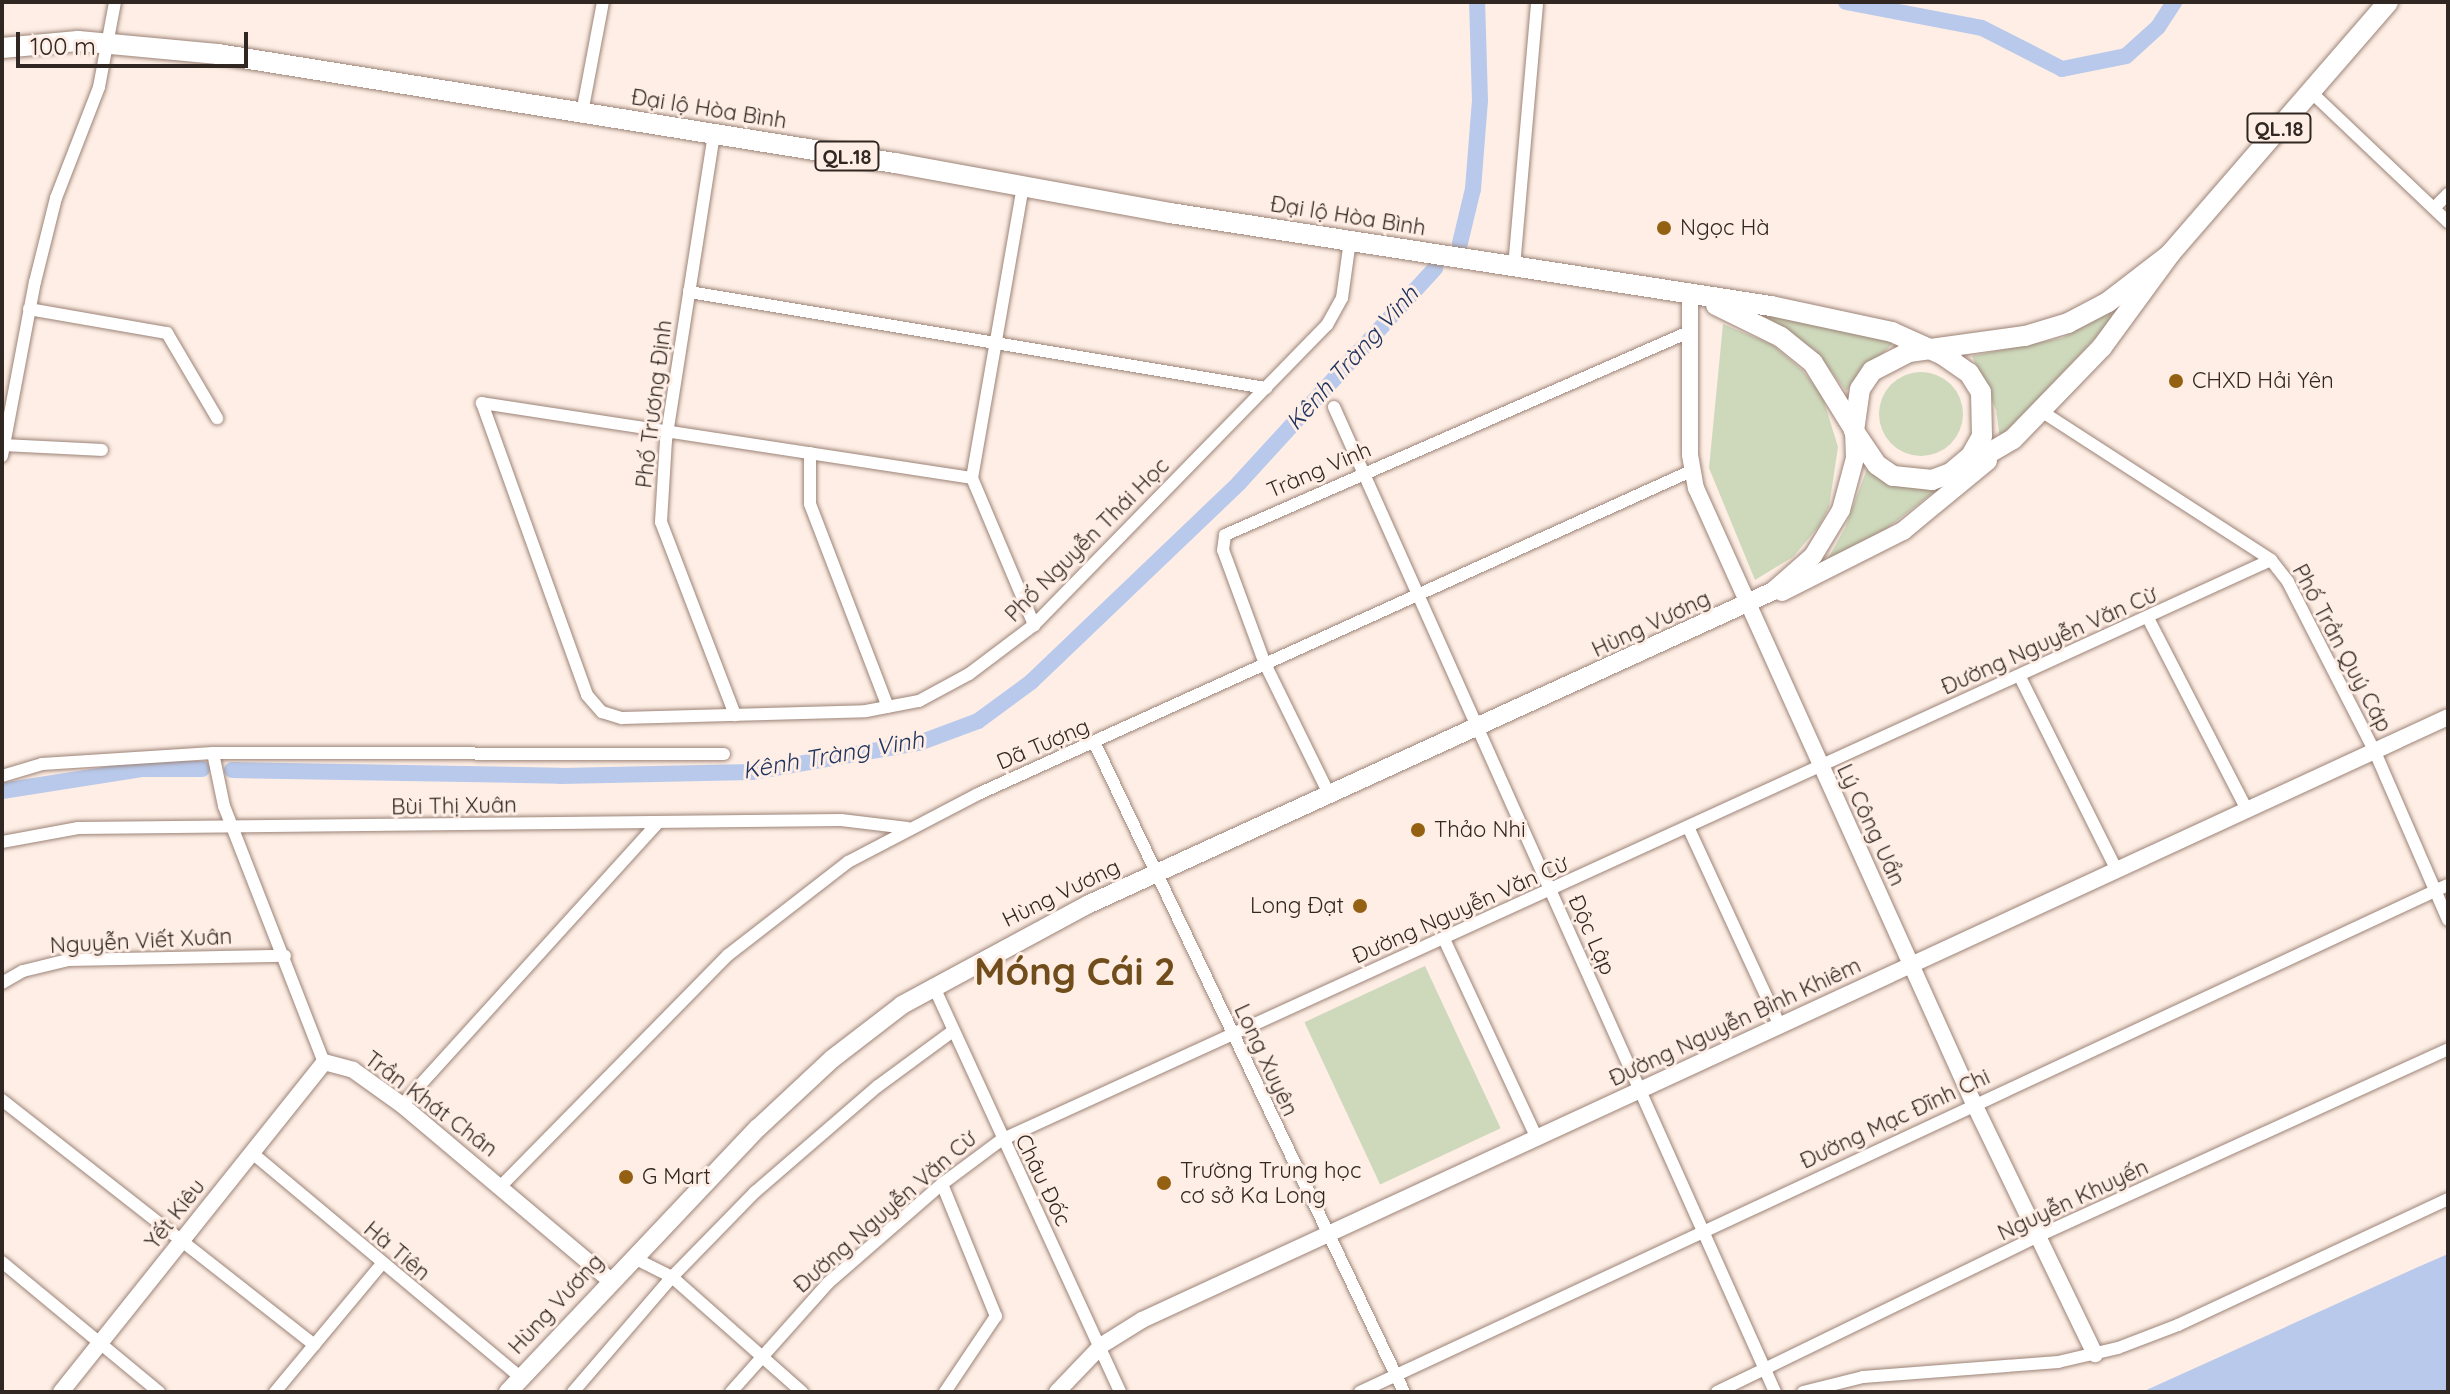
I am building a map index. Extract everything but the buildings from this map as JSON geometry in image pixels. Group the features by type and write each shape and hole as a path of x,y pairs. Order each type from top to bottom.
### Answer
{"highway":[{"name":"QL.18","path":"2170,254 2388,2"},
{"name":"Đại lộ Hòa Bình","path":"2,48 51,41 109,43 218,54 1690,295"},
{"path":"1854,431 1860,389 1872,371 1909,352 2004,340 2088,314 2170,254"},
{"path":"1690,295 1760,325 1799,350 1825,377 1854,431 1877,465 1893,476 1932,480 2013,439 2118,328 2170,254"},
{"path":"1690,295 1892,332 2004,340"},
{"path":"1892,332 1952,359 1975,383 1985,414 1962,466"},
{"path":"1909,352 1952,359"}],"main road":[{"path":"1749,604 1795,575 1829,534 1850,484 1854,431"},
{"path":"1749,604 1819,577 1922,518 2013,439"},
{"path":"1922,518 1962,466"},
{"name":"Hùng Vương","path":"508,1392 632,1257 795,1093 864,1033 933,985 1158,873 1749,604"}],"street":[{"path":"102,450 3,451 29,309 56,198 99,87 115,2"},
{"path":"582,113 603,2"},
{"path":"1514,267 1537,2"},
{"path":"2311,92 2448,222"},
{"name":"Phố Trương Định","path":"714,134 667,431 661,522 735,715"},
{"path":"1023,186 972,478 1034,625"},
{"path":"2434,208 2448,194"},
{"name":"Phố Nguyễn Thái Học","path":"667,431 482,403 587,695 602,712 622,718 735,715 888,707 919,701 969,674 1034,625 1327,325 1342,298 1350,240"},
{"path":"689,292 1266,388"},
{"name":"Lý Công Uẩn","path":"1690,295 1691,471 1818,763 1974,1104 2095,1354"},
{"path":"29,309 167,333 217,418"},
{"name":"Tràng Vinh","path":"1330,796 1265,664 1223,550 1225,535 1691,331"},
{"name":"Độc Lập","path":"1334,407 1703,1230 1769,1368 1775,1392"},
{"name":"Phố Trần Quý Cáp","path":"2041,411 2271,560 2288,582 2375,752 2448,920"},
{"path":"667,431 972,478"},
{"path":"810,453 810,504 888,707"},
{"name":"Dã Tượng","path":"501,1186 728,955 814,885 908,828 1691,471"},
{"name":"Đường Nguyễn Văn Cừ","path":"731,1392 828,1283 942,1184 1001,1140 1689,829 1818,763 2149,620 2271,560"},
{"path":"2149,620 2247,810"},
{"path":"2020,677 2115,867"},
{"name":"Đường Nguyễn Bỉnh Khiêm","path":"1057,1392 1102,1345 1142,1320 1912,965 2115,867 2448,717"},
{"name":"Long Xuyên","path":"1095,744 1158,873 1324,1234 1404,1392"},
{"path":"213,753 233,830 324,1062"},
{"path":"2,776 42,764 213,753 724,754"},
{"name":"Bùi Thị Xuân","path":"2,842 78,828 233,830 841,820 908,828"},
{"path":"402,1105 658,823"},
{"path":"1689,829 1780,1026"},
{"name":"Đường Mạc Đĩnh Chi","path":"1360,1392 2448,885"},
{"path":"1444,939 1537,1138"},
{"name":"Nguyễn Viết Xuân","path":"2,983 23,971 68,960 285,956"},
{"name":"Châu Đốc","path":"933,985 1001,1140 1102,1345 1120,1392"},
{"path":"573,1392 672,1277 755,1192 878,1086 953,1031"},
{"name":"Nguyễn Khuyến","path":"1717,1392 2036,1237 2448,1049"},
{"name":"Trần Khát Chân","path":"324,1062 353,1070 402,1105 611,1281"},
{"name":"Yết Kiêu","path":"61,1392 324,1062"},
{"path":"2,1100 315,1345"},
{"name":"Hà Tiên","path":"251,1152 381,1265 521,1378"},
{"path":"942,1184 996,1316 945,1392"},
{"path":"1803,1392 1863,1377 2058,1362 2095,1354 2178,1325 2448,1199"},
{"path":"632,1257 672,1277 802,1392"},
{"path":"2,1262 159,1392"},
{"path":"275,1392 381,1265"}],"green space":[{"path":"2111,312 2113,319 2000,439 1996,410 1972,356 2062,338"},
{"path":"1766,316 1895,341 1846,391 1816,351"},
{"path":"1723,324 1773,345 1802,370 1822,395 1838,447 1829,507 1819,526 1793,557 1755,580 1709,468"},
{"path":"1913,372 1929,372 1945,379 1956,390 1963,414 1960,430 1951,444 1929,456 1913,456 1897,449 1886,438 1879,422 1879,406 1886,390 1897,379"},
{"path":"1868,466 1905,486 1935,491 1885,530 1826,562 1845,528"},
{"path":"1425,966 1501,1128 1380,1184 1304,1022"}],"water":[{"path":"2448,1254 2448,1392 2142,1392 2418,1267"}],"waterway":[{"name":"Kênh Tràng Vinh","path":"1460,243 1473,189 1480,101 1477,2"},
{"path":"1846,2 1982,28 2062,69 2126,56 2158,27 2174,2"},
{"name":"Kênh Tràng Vinh","path":"232,770 560,776 752,772 919,743 978,721 1031,682 1239,483 1435,268"},
{"name":"Kênh Tràng Vinh","path":"2,791 143,769 202,769"}],"place":[{"name":"Ngọc Hà","path":"1664,228"},
{"name":"CHXD Hải Yên","path":"2176,381"},
{"name":"Thảo Nhi","path":"1418,830"},
{"name":"Long Đạt","path":"1360,906"},
{"name":"G Mart","path":"626,1177"},
{"name":"Trường Trung học cơ sở Ka Long","path":"1164,1183"}],"district":[{"name":"Móng Cái 2","path":"1075,972"}]}
